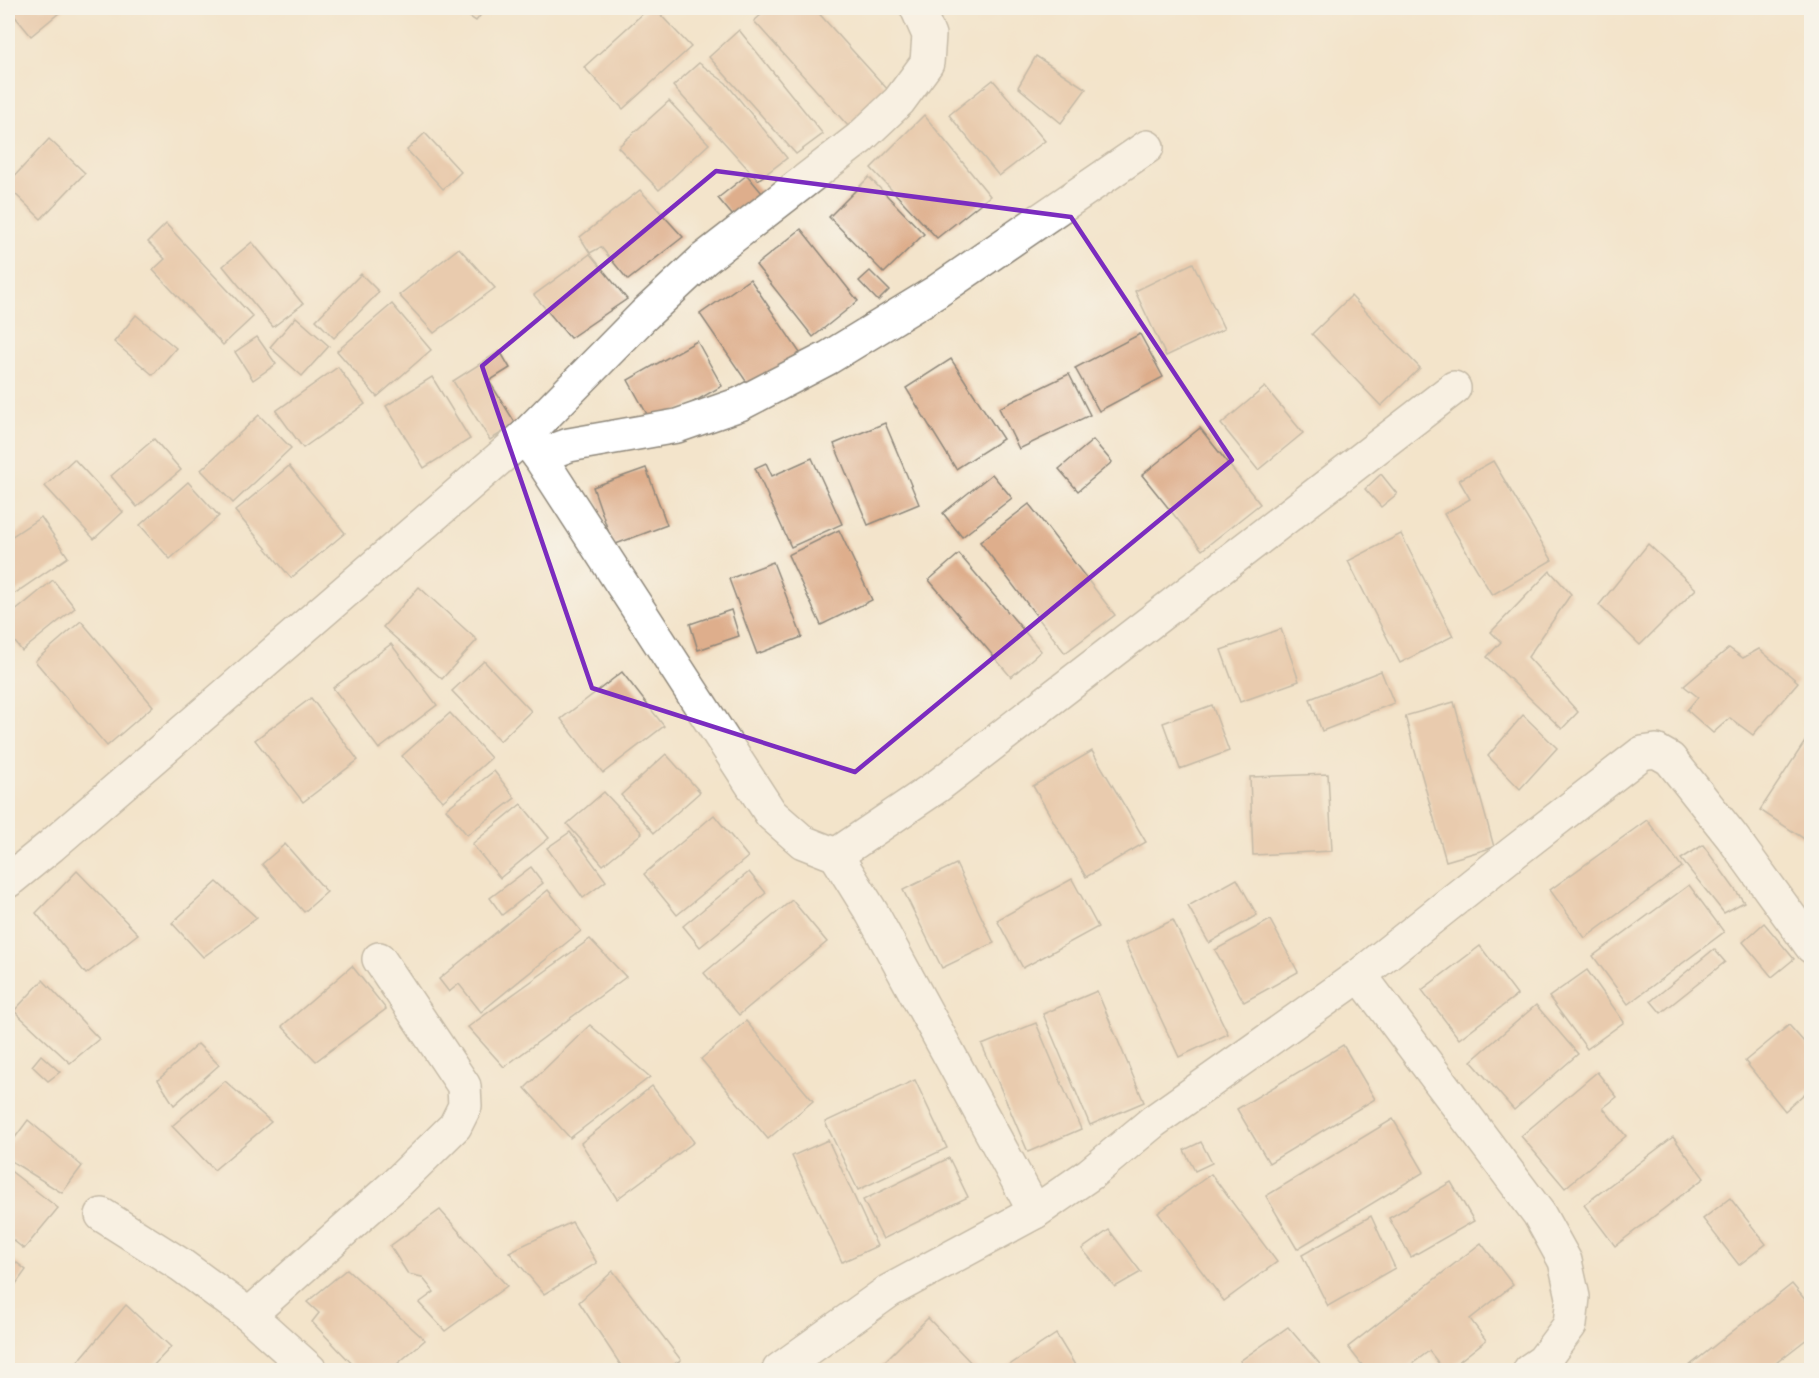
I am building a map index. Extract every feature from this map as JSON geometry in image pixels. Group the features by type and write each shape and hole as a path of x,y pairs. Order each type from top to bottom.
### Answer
{"street":[{"path":"8,881 531,447 644,315 704,259 860,138 899,101 927,63 929,35 917,8"},
{"path":"531,447 569,445 677,426 740,404 828,358 936,292 1147,147"},
{"path":"836,855 939,785 1454,388"},
{"path":"531,447 771,814 803,842 836,855 872,913 1035,1212"},
{"path":"779,1371 889,1291 1035,1212 1090,1174 1173,1108 1360,975 1642,753 1656,751 1670,759 1732,837 1812,947"},
{"path":"249,1316 399,1181 454,1126 465,1106 464,1086 379,959"},
{"path":"1360,975 1539,1214 1565,1261 1573,1297 1570,1325 1543,1361 1530,1371"},
{"path":"102,1215 182,1265 249,1316 310,1371"}],"highlighted area":[{"path":"716,171 1071,217 1232,460 855,772 592,688 482,366"}],"building":[{"path":"8,8 65,8 31,36"},
{"path":"456,8 486,8 476,21"},
{"path":"649,8 654,8 691,47 623,109 584,67"},
{"path":"769,8 814,8 889,91 849,127 754,21"},
{"path":"739,30 823,134 796,154 709,57"},
{"path":"1036,56 1086,89 1061,123 1018,87"},
{"path":"699,63 726,83 787,158 758,180 673,86"},
{"path":"993,80 1045,141 999,176 949,115"},
{"path":"669,101 709,144 659,190 618,147"},
{"path":"924,115 990,196 937,238 871,168"},
{"path":"425,133 461,172 443,189 407,150"},
{"path":"49,139 85,173 41,219 8,187 8,183"},
{"path":"747,175 767,199 739,223 718,198"},
{"path":"869,177 924,234 884,273 829,217"},
{"path":"640,190 683,237 628,280 601,247 590,253 580,237"},
{"path":"166,224 253,317 223,345 153,270 165,259 148,242"},
{"path":"801,229 858,301 813,337 756,265"},
{"path":"252,242 303,304 273,327 223,266"},
{"path":"459,248 495,288 434,333 399,295"},
{"path":"590,254 627,299 570,338 534,295"},
{"path":"1193,263 1224,329 1166,356 1135,291"},
{"path":"870,271 889,290 878,301 859,281"},
{"path":"361,274 379,292 334,338 316,320"},
{"path":"750,279 800,353 750,387 700,314"},
{"path":"1351,296 1420,368 1381,406 1312,334"},
{"path":"392,304 431,350 377,397 337,351"},
{"path":"136,315 176,348 153,375 114,342"},
{"path":"296,317 329,346 302,376 270,347"},
{"path":"1140,334 1163,377 1099,411 1075,368"},
{"path":"257,337 276,364 253,380 235,352"},
{"path":"697,341 722,386 653,425 628,380"},
{"path":"500,351 510,368 489,381 516,424 490,440 453,381"},
{"path":"951,359 1003,439 956,469 906,388"},
{"path":"338,367 365,404 303,448 276,411"},
{"path":"1069,374 1090,415 1019,449 999,408"},
{"path":"432,377 470,439 424,468 386,406"},
{"path":"1265,387 1303,433 1258,470 1221,424"},
{"path":"259,415 291,448 233,503 201,470"},
{"path":"885,423 919,504 868,525 834,444"},
{"path":"1200,428 1260,504 1202,550 1142,475"},
{"path":"154,439 181,470 137,507 111,476"},
{"path":"1093,440 1112,462 1078,491 1059,469"},
{"path":"812,458 842,524 791,547 755,468 766,463 772,476"},
{"path":"74,459 123,512 94,539 45,486"},
{"path":"1493,461 1552,560 1492,595 1444,514 1470,499 1459,480"},
{"path":"289,466 345,533 291,578 235,511"},
{"path":"646,468 667,525 613,545 593,487"},
{"path":"992,474 1012,498 962,537 943,513"},
{"path":"1381,474 1397,494 1381,507 1365,489"},
{"path":"188,482 219,516 170,559 140,525"},
{"path":"1029,504 1115,615 1065,653 980,542"},
{"path":"41,517 68,557 8,598 8,539"},
{"path":"839,530 872,600 821,625 788,555"},
{"path":"1401,534 1453,636 1400,663 1348,561"},
{"path":"1648,544 1696,589 1640,645 1599,605"},
{"path":"959,554 1041,651 1011,677 929,580"},
{"path":"773,562 802,637 757,654 729,579"},
{"path":"1550,571 1571,594 1528,657 1578,712 1562,729 1487,657 1501,642 1491,632"},
{"path":"53,580 75,608 22,651 8,633 8,617"},
{"path":"419,587 477,640 442,679 383,627"},
{"path":"731,610 739,636 698,650 690,624"},
{"path":"81,621 153,706 107,746 35,661"},
{"path":"1281,629 1299,681 1240,702 1221,650"},
{"path":"391,644 437,705 379,749 333,688"},
{"path":"1729,648 1743,658 1759,649 1798,682 1753,735 1730,718 1713,733 1687,710 1698,697 1684,686"},
{"path":"484,661 531,711 500,741 452,691"},
{"path":"1381,671 1394,703 1322,731 1310,699"},
{"path":"622,672 664,726 603,773 561,719"},
{"path":"311,698 358,760 303,802 255,740"},
{"path":"1454,702 1494,847 1446,861 1405,716"},
{"path":"1212,705 1229,751 1180,769 1163,723"},
{"path":"450,713 491,758 443,801 402,756"},
{"path":"1523,715 1557,748 1520,789 1488,756"},
{"path":"1812,731 1812,844 1760,810"},
{"path":"1092,751 1146,842 1086,877 1033,786"},
{"path":"666,754 700,792 654,833 621,795"},
{"path":"494,771 515,798 467,835 446,809"},
{"path":"1328,774 1332,851 1253,855 1250,777"},
{"path":"604,792 642,833 603,865 567,824"},
{"path":"521,804 549,838 500,878 472,844"},
{"path":"714,815 748,857 677,915 644,874"},
{"path":"1647,820 1682,867 1585,938 1550,890"},
{"path":"570,832 606,881 583,898 547,848"},
{"path":"285,844 327,892 304,912 262,864"},
{"path":"1703,845 1744,902 1724,913 1681,859"},
{"path":"956,864 994,943 942,968 903,890"},
{"path":"531,867 543,883 502,915 490,898"},
{"path":"77,871 138,934 86,974 36,913"},
{"path":"749,872 766,893 700,947 683,926"},
{"path":"1072,879 1098,927 1023,968 997,920"},
{"path":"1237,879 1257,915 1209,943 1188,906"},
{"path":"217,882 257,918 203,957 172,923"},
{"path":"1689,885 1724,932 1628,1004 1593,956"},
{"path":"548,890 581,931 481,1012 459,984 449,992 439,979"},
{"path":"792,900 827,942 739,1015 704,973"},
{"path":"1173,920 1228,1034 1179,1057 1125,943"},
{"path":"1270,920 1298,972 1244,1002 1215,950"},
{"path":"1764,923 1794,959 1772,977 1743,942"},
{"path":"590,939 626,977 504,1067 468,1027"},
{"path":"1480,946 1517,995 1459,1039 1422,990"},
{"path":"1714,949 1725,962 1661,1013 1651,1001"},
{"path":"352,966 386,1009 316,1061 282,1026"},
{"path":"1587,970 1624,1022 1587,1049 1549,997"},
{"path":"43,980 99,1039 70,1063 14,1011"},
{"path":"1097,991 1144,1102 1090,1125 1043,1014"},
{"path":"1536,1005 1578,1054 1514,1110 1471,1061"},
{"path":"746,1021 813,1101 768,1139 701,1059"},
{"path":"1036,1023 1081,1129 1028,1152 982,1045"},
{"path":"590,1025 650,1077 570,1138 525,1088"},
{"path":"1789,1025 1812,1051 1812,1087 1785,1111 1745,1061"},
{"path":"198,1044 219,1065 174,1105 158,1080"},
{"path":"1343,1045 1375,1099 1269,1163 1237,1109"},
{"path":"41,1055 60,1072 48,1081 32,1066"},
{"path":"1597,1072 1617,1097 1603,1108 1626,1136 1565,1188 1521,1136"},
{"path":"915,1080 947,1148 858,1190 825,1122"},
{"path":"225,1081 271,1122 214,1170 172,1126"},
{"path":"652,1086 694,1142 617,1199 581,1143"},
{"path":"1393,1119 1424,1172 1297,1249 1266,1196"},
{"path":"28,1120 82,1166 62,1193 8,1159 8,1147"},
{"path":"1673,1137 1704,1178 1615,1246 1584,1205"},
{"path":"828,1140 877,1246 842,1262 792,1156"},
{"path":"1201,1142 1212,1163 1195,1171 1184,1150"},
{"path":"949,1158 968,1197 883,1239 863,1200"},
{"path":"8,1169 58,1208 24,1249 8,1236"},
{"path":"1211,1174 1277,1262 1224,1301 1158,1213"},
{"path":"1451,1182 1474,1221 1411,1257 1389,1218"},
{"path":"1730,1198 1766,1244 1739,1265 1703,1219"},
{"path":"440,1210 507,1286 445,1331 419,1303 434,1292 422,1277 408,1274 390,1246"},
{"path":"1371,1216 1395,1268 1328,1306 1302,1255"},
{"path":"572,1222 597,1263 544,1294 509,1252"},
{"path":"1109,1230 1141,1272 1115,1287 1082,1249"},
{"path":"1481,1243 1513,1285 1470,1319 1486,1340 1448,1370 1444,1370 1429,1351 1404,1370 1366,1370 1348,1347"},
{"path":"8,1256 26,1270 8,1295"},
{"path":"347,1269 425,1340 390,1370 358,1370 312,1322 319,1313 307,1302"},
{"path":"613,1271 681,1360 664,1370 624,1370 579,1302"},
{"path":"1792,1284 1812,1308 1812,1335 1767,1370 1684,1370"},
{"path":"126,1305 171,1347 149,1370 71,1370"},
{"path":"928,1318 978,1370 876,1370"},
{"path":"1288,1327 1325,1370 1248,1370 1240,1361"},
{"path":"1056,1334 1078,1370 1007,1370 1005,1368"}]}
